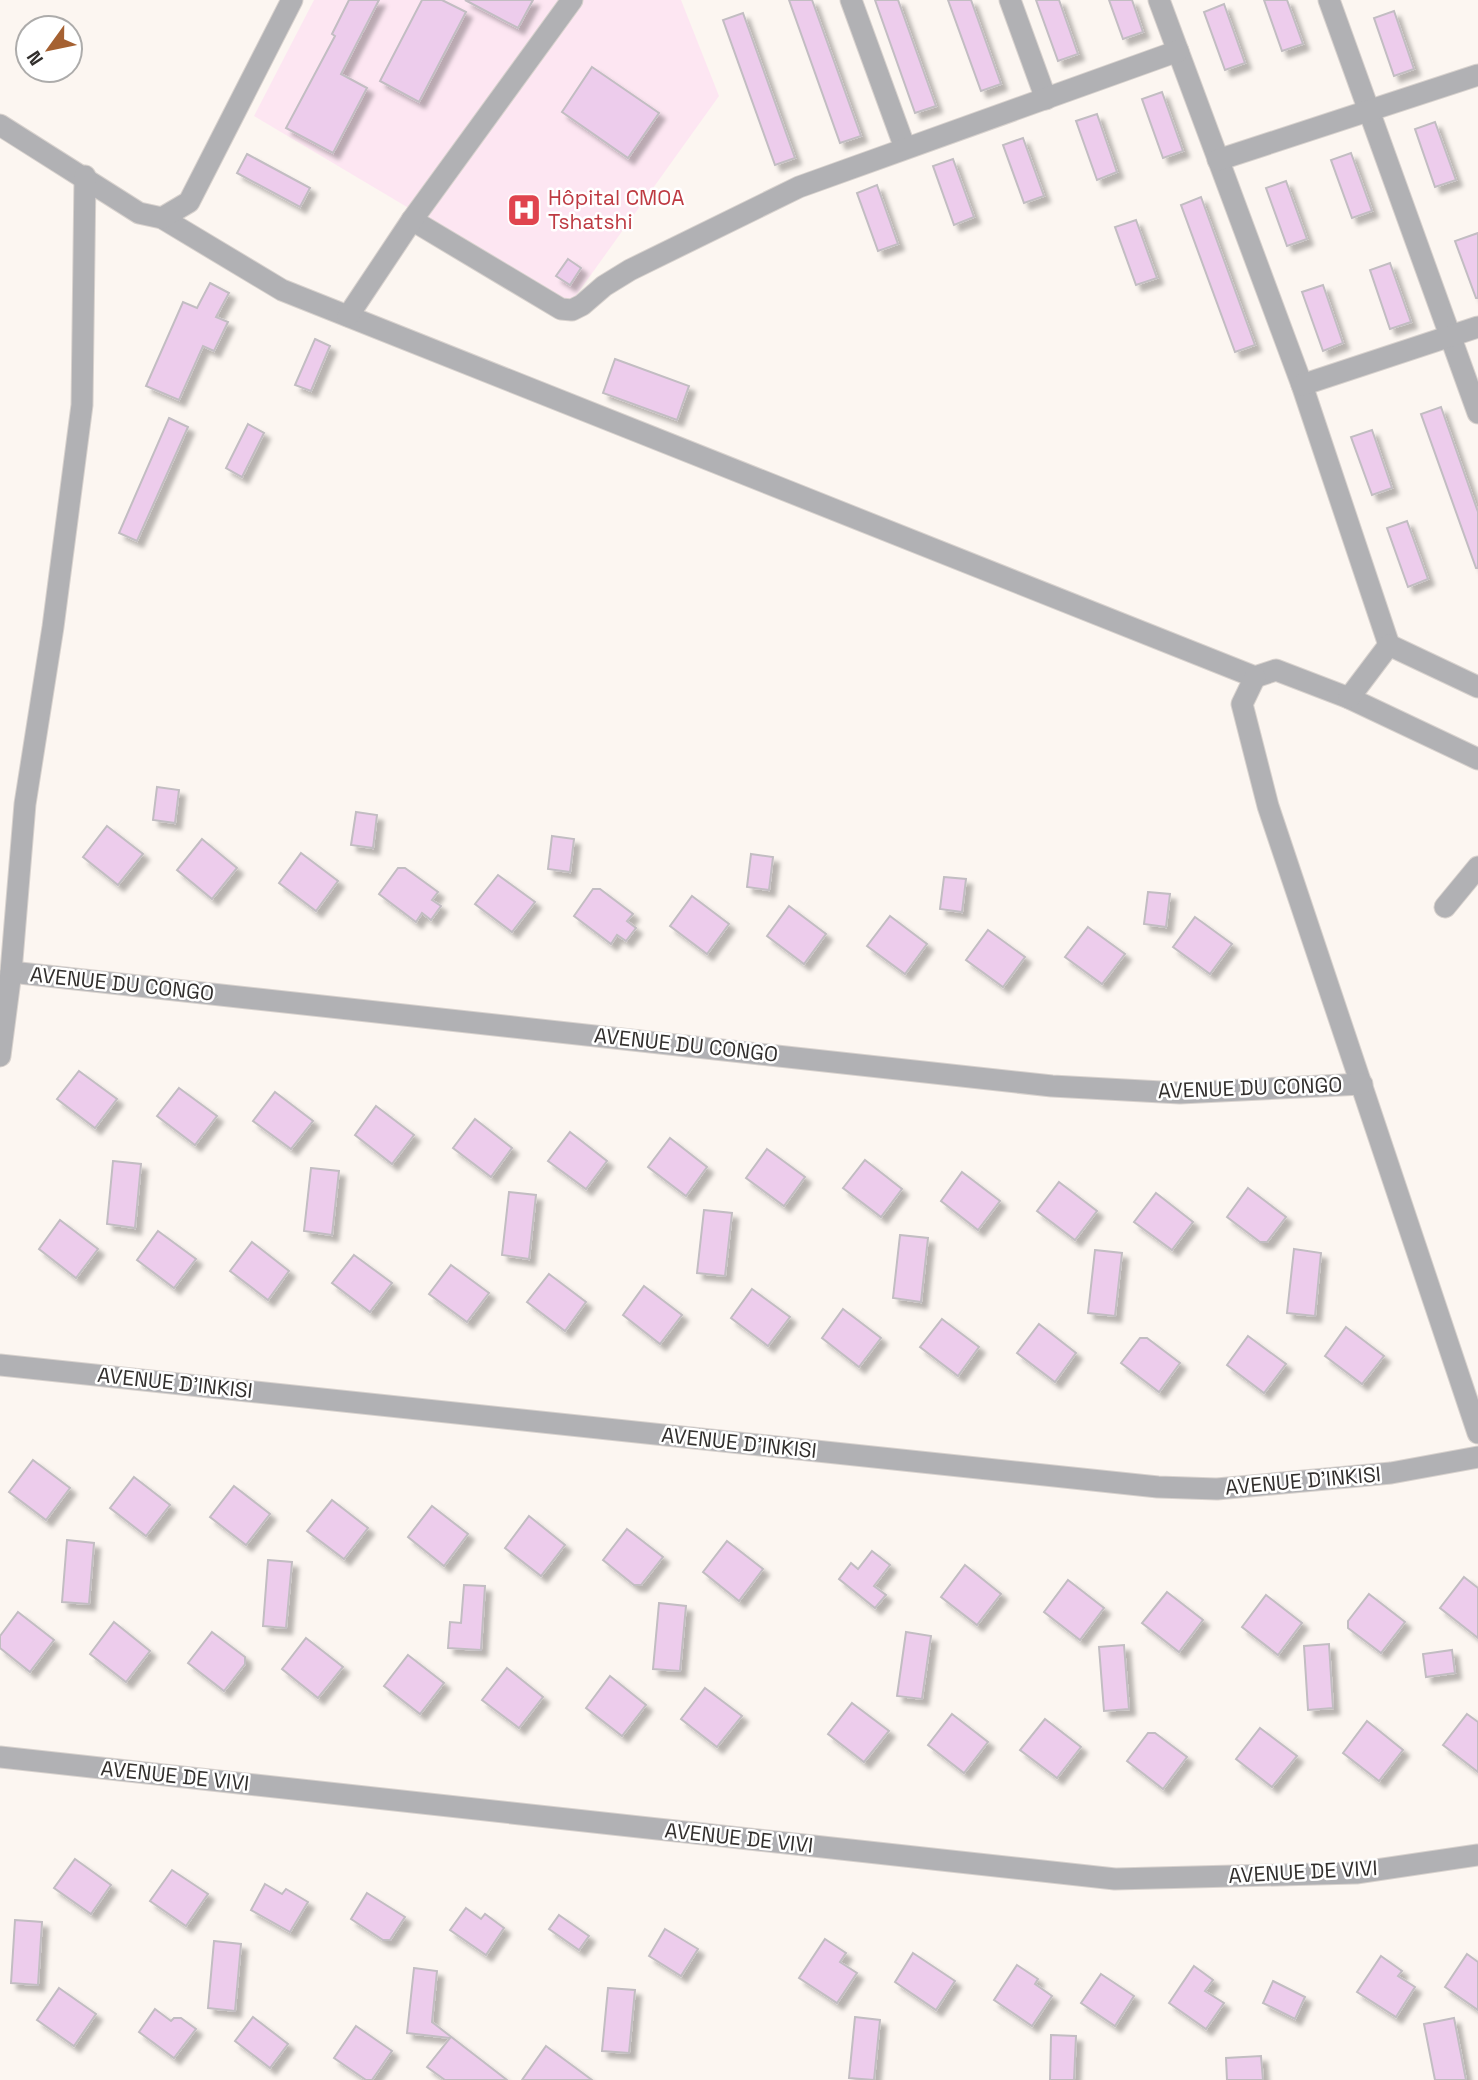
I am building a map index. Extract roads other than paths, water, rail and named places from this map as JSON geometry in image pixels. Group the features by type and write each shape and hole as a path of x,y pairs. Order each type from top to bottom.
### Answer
{"street":[{"path":"162,219 190,201 292,0"},
{"path":"348,316 412,220 572,0"},
{"path":"850,0 905,148"},
{"path":"1010,0 1046,99"},
{"path":"1160,0 1302,386 1389,645 1478,688"},
{"path":"1333,1 1369,112 1478,413"},
{"path":"412,220 561,309 572,310 630,270 799,187 1178,51"},
{"path":"1219,160 1478,75"},
{"path":"0,125 85,176 139,213 162,219 282,290 1255,677 1276,670 1349,698 1478,758"},
{"path":"0,1056 11,971 25,804 53,626 82,405 85,176"},
{"path":"1302,386 1478,327"},
{"path":"1349,698 1389,645"},
{"path":"1255,677 1242,704 1268,806 1478,1433"},
{"path":"1446,907 1478,867"},
{"name":"AVENUE DU CONGO","path":"11,971 1052,1086 1180,1093 1362,1084"},
{"name":"AVENUE D'INKISI","path":"0,1365 1158,1487 1244,1487 1391,1473 1478,1457"},
{"name":"AVENUE DE VIVI","path":"0,1757 1115,1879 1356,1873 1478,1855"}],"place":[{"name":"Hôpital CMOA Tshatshi","path":"524,210"}]}
